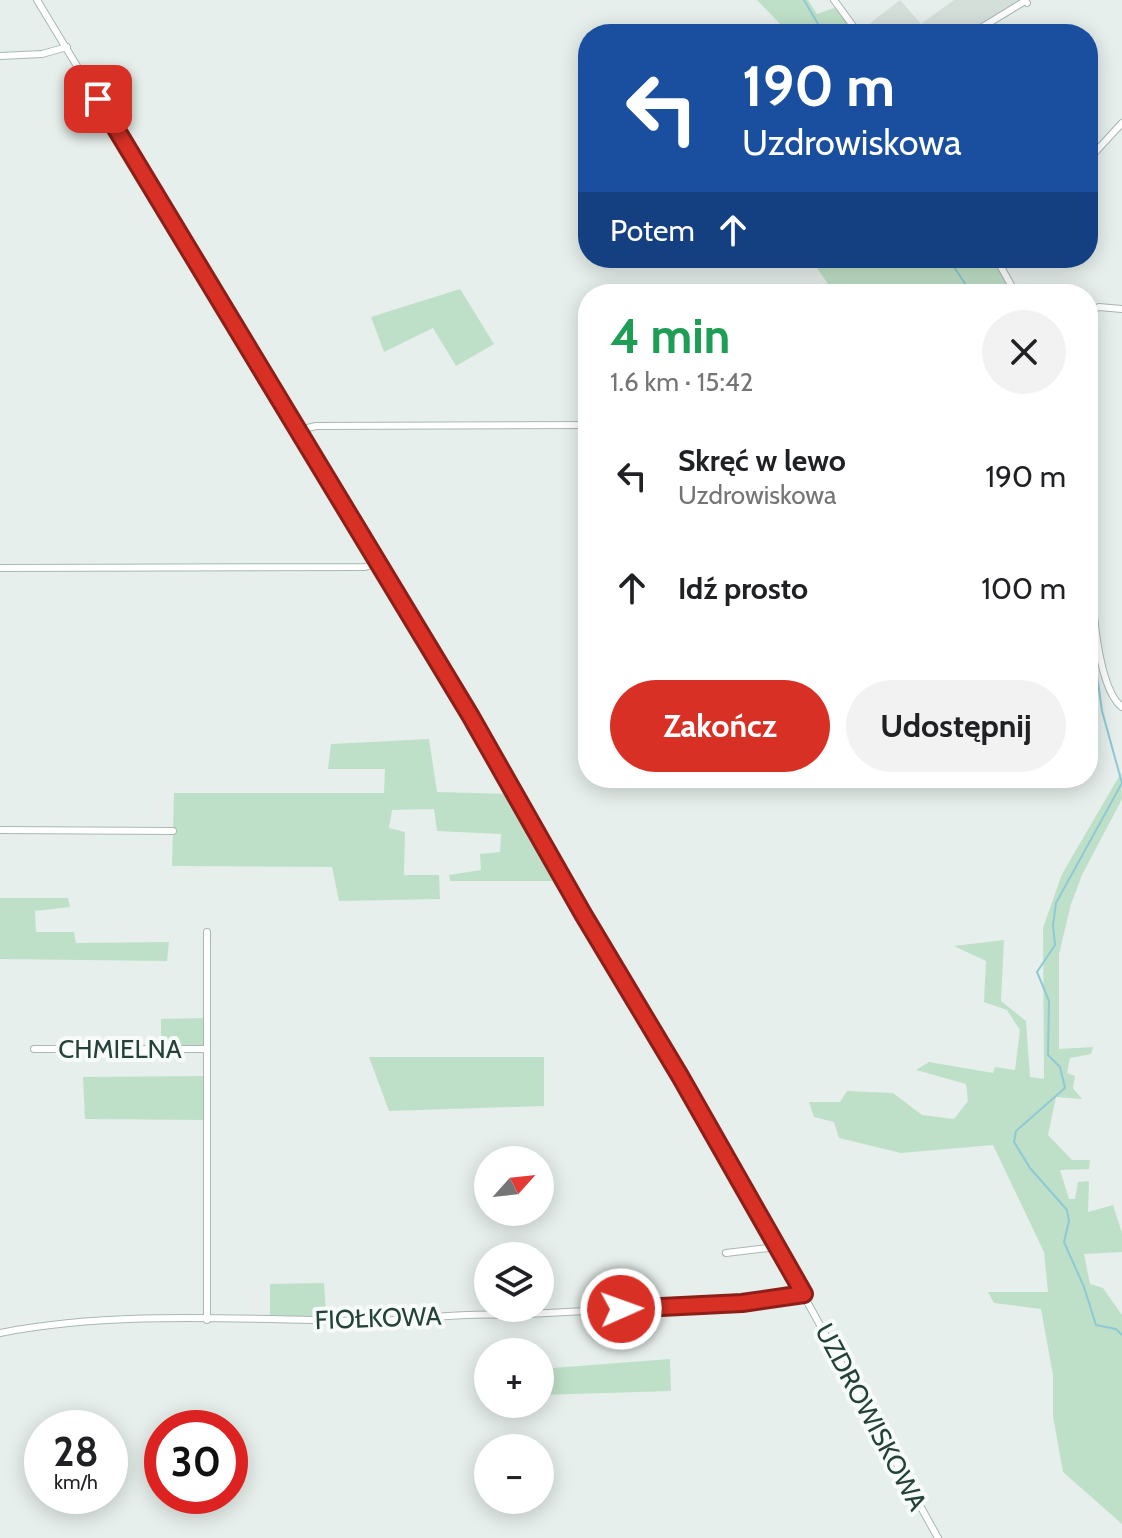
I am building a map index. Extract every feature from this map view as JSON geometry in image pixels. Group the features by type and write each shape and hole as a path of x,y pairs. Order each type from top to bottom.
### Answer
{"street":[{"name":"UZDROWISKOWA","path":"37,0 380,562 503,770 583,914 757,1211 938,1538"},
{"path":"834,0 852,24"},
{"path":"987,24 1025,1 1027,3"},
{"path":"0,56 42,54 67,47"},
{"path":"1098,149 1122,123"},
{"path":"1098,307 1122,309"},
{"path":"299,430 316,426 578,425"},
{"path":"0,568 365,567 380,562"},
{"path":"1098,634 1104,680 1114,700 1122,707"},
{"path":"0,830 173,831"},
{"path":"207,932 207,1320"},
{"name":"CHMIELNA","path":"34,1049 207,1049"},
{"path":"726,1253 777,1247"},
{"name":"FIOŁKOWA","path":"0,1333 59,1324 506,1315 742,1303 804,1294"}],"shaded area":[{"path":"900,0 921,24 869,24"},
{"path":"954,0 1020,0 980,24 921,24"}],"green space":[{"path":"757,0 808,0 817,14 837,7 850,24 780,24"},
{"path":"817,268 999,268 1007,284 828,284"},
{"path":"460,289 494,344 456,366 433,328 384,352 371,317"},
{"path":"429,739 437,792 513,794 559,881 450,881 449,875 481,870 480,854 500,852 501,834 437,831 434,809 392,810 389,828 405,832 404,875 439,875 440,899 339,901 332,867 172,866 174,793 384,793 385,769 328,769 331,744"},
{"path":"1121,773 1122,799 1082,875 1071,904 1059,954 1059,1049 1093,1047 1091,1054 1070,1058 1067,1073 1075,1076 1073,1088 1082,1099 1056,1097 1048,1135 1072,1160 1090,1160 1089,1169 1060,1170 1069,1199 1075,1199 1078,1182 1089,1181 1088,1212 1113,1205 1122,1233 1122,1252 1084,1254 1090,1284 1103,1288 1122,1315 1122,1524 1063,1472 1053,1416 1053,1375 1041,1309 994,1303 988,1292 1048,1292 1044,1252 993,1145 901,1153 839,1138 834,1122 814,1117 809,1102 840,1102 847,1091 893,1093 922,1115 954,1119 968,1101 966,1084 916,1070 929,1062 993,1073 995,1067 1015,1070 1020,1030 1007,1010 984,1002 986,961 954,946 1004,940 1001,1001 1026,1021 1030,1077 1044,1079 1043,928 1062,874"},
{"path":"0,898 68,898 70,907 35,911 36,932 74,932 76,943 169,942 167,961 0,959"},
{"path":"204,1018 204,1045 161,1045 161,1019"},
{"path":"369,1057 544,1057 544,1106 389,1111"},
{"path":"205,1076 205,1120 85,1119 83,1077"},
{"path":"324,1283 326,1316 270,1316 270,1284"},
{"path":"670,1359 671,1391 554,1395 554,1368"}],"waterway":[{"path":"804,0 818,24"},
{"path":"955,268 965,284"},
{"path":"1098,682 1102,711 1122,783 1056,903 1053,925 1055,945 1037,972 1049,1001 1048,1055 1060,1067 1065,1088 1016,1131 1014,1142 1030,1168 1067,1210 1069,1221 1064,1242 1084,1287 1096,1325 1116,1329 1122,1335"}],"route":[{"path":"98,99 470,715 804,1294 742,1303 621,1309"}]}
